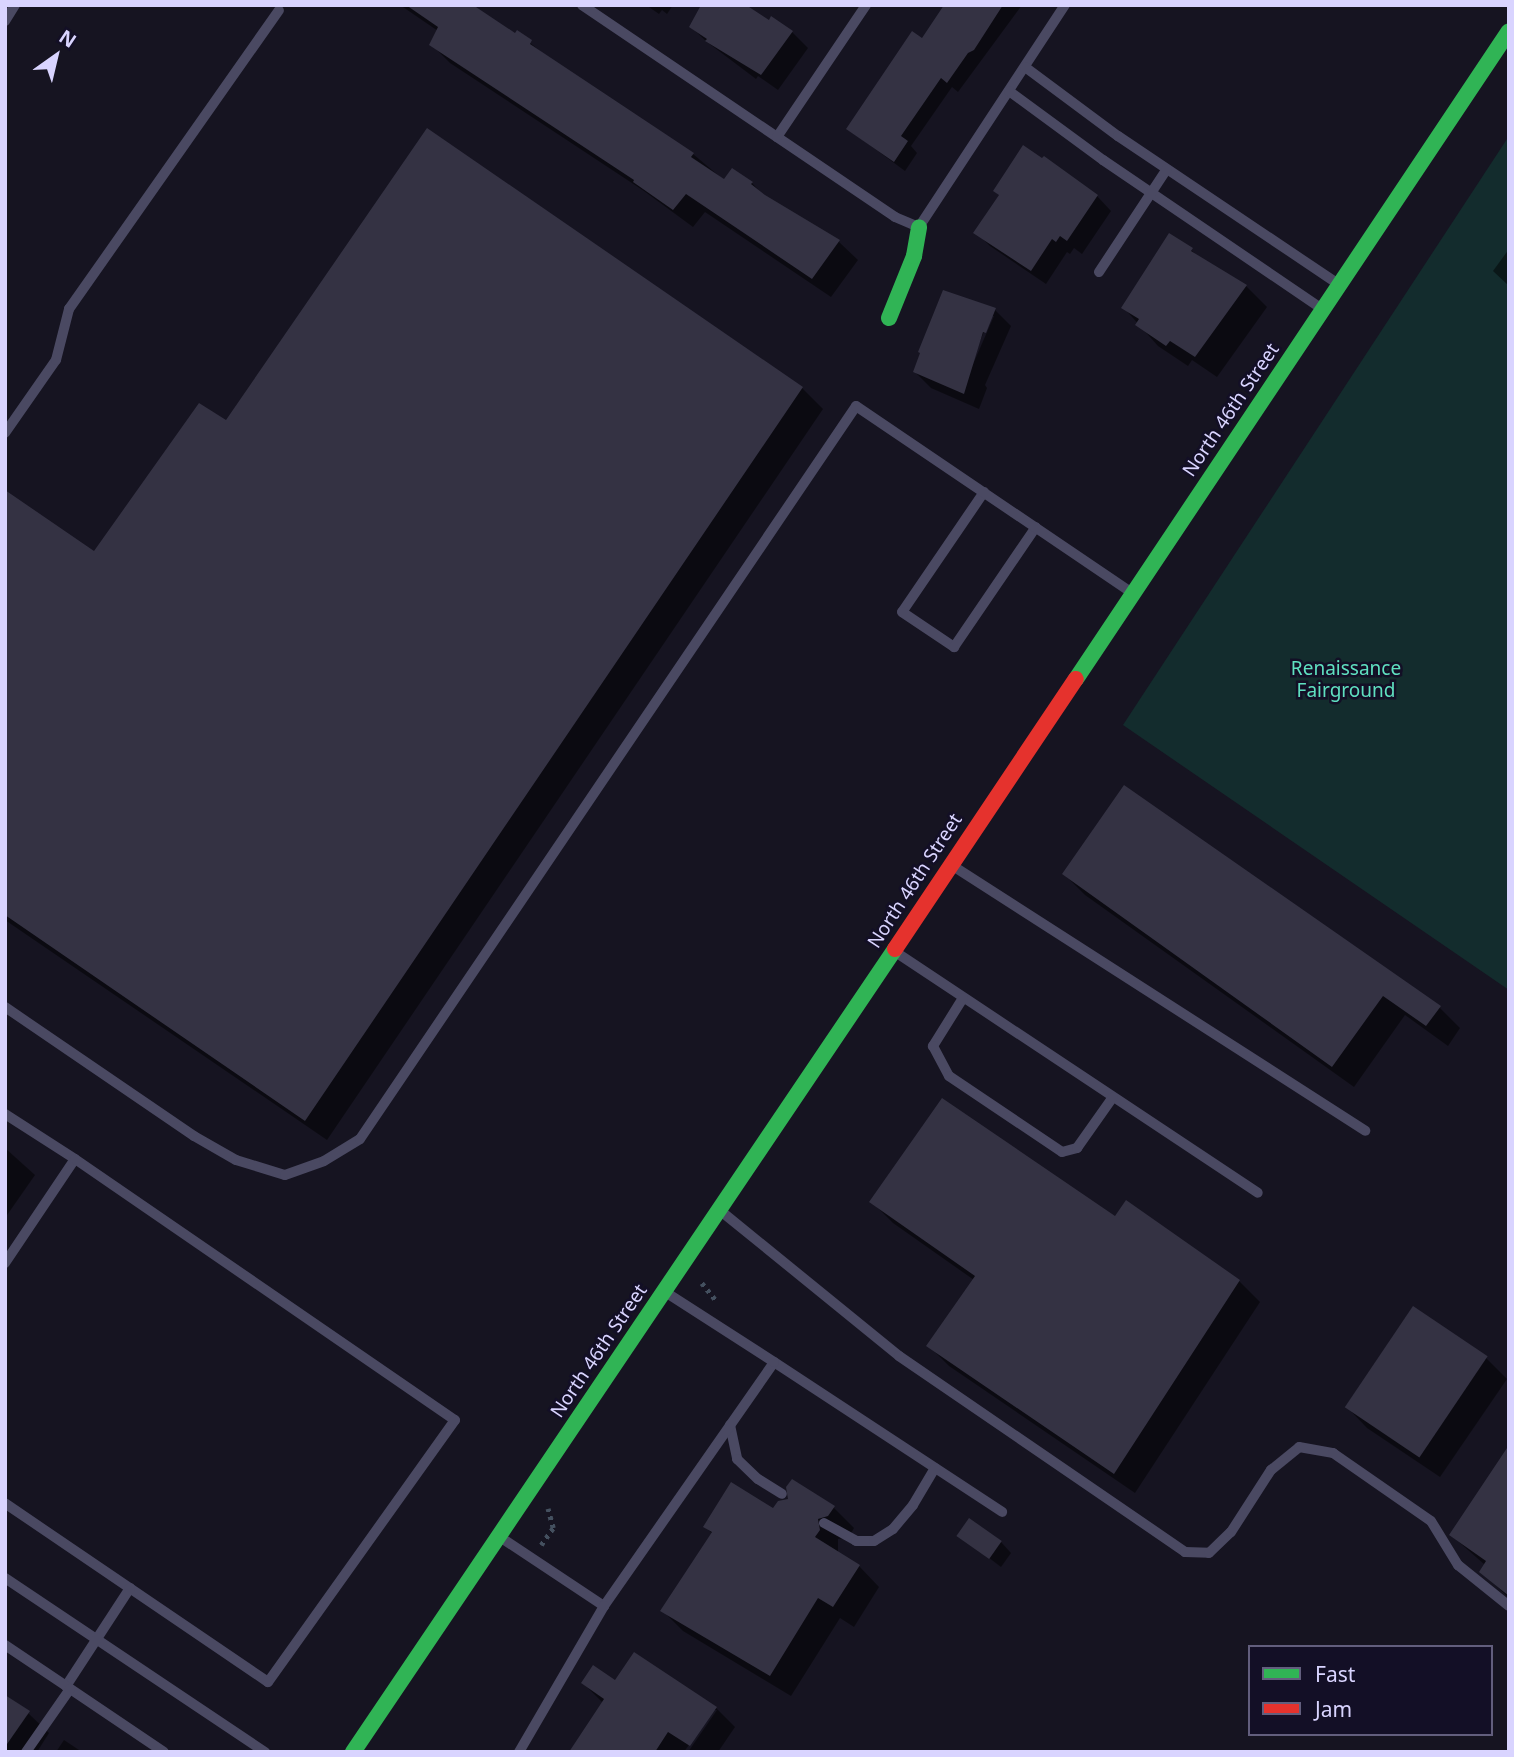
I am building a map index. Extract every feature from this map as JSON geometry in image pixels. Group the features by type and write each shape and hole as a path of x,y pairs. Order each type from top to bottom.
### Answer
{"street":[{"name":"North 46th Street","path":"353,1752 1507,36"},
{"path":"889,318 914,256 919,227"}],"lane":[{"path":"5,20 15,5"},
{"path":"582,5 895,217 919,227 1065,5"},
{"path":"777,137 866,5"},
{"path":"5,433 56,360 69,309 279,10"},
{"path":"1025,67 1167,169 1339,285"},
{"path":"1009,91 1151,194 1323,310"},
{"path":"1099,272 1167,169"},
{"path":"5,1007 194,1136 236,1160 285,1175 324,1161 360,1139 856,406 1134,594"},
{"path":"984,492 902,612 954,648 1035,527"},
{"path":"951,864 1365,1131"},
{"path":"894,951 1258,1193"},
{"path":"963,998 933,1046 949,1076 1062,1153 1077,1148 1113,1097"},
{"path":"5,1114 455,1420 268,1682 5,1503"},
{"path":"5,1263 75,1160"},
{"path":"719,1210 899,1356 1185,1552 1209,1553 1231,1532 1271,1470 1299,1447 1333,1452 1431,1521 1458,1565 1509,1606"},
{"path":"665,1291 1002,1512"},
{"path":"519,1752 604,1606 774,1362"},
{"path":"730,1425 737,1459 758,1479 782,1494"},
{"path":"824,1523 856,1541 874,1541 900,1521 935,1468"},
{"path":"499,1536 604,1606"},
{"path":"5,1578 265,1752"},
{"path":"26,1752 95,1639 130,1588"},
{"path":"5,1646 164,1752"}],"green space":[{"name":"Renaissance Fairground","path":"1509,136 1509,990 1123,725"}],"building":[{"path":"406,5 473,5 515,33 517,30 532,40 530,44 694,153 691,157 724,179 732,168 753,182 751,184 765,195 840,240 812,279 686,194 673,210 633,182 634,180 429,45 438,27"},
{"path":"701,5 746,5 769,20 771,16 793,31 761,75 705,41 707,39 689,27"},
{"path":"944,5 1003,5 974,50 968,53 947,83 941,78 901,136 908,141 894,162 846,129 912,31 922,38"},
{"path":"427,128 803,387 305,1121 5,915 5,490 94,551 199,403 226,420"},
{"path":"1023,145 1042,158 1044,156 1098,195 1067,241 1060,236 1056,242 1052,239 1031,271 973,233 999,195 993,191"},
{"path":"1169,233 1193,248 1191,251 1247,285 1195,357 1170,341 1166,346 1135,325 1139,319 1121,308"},
{"path":"943,290 996,308 986,333 983,332 964,394 913,372 920,353 918,352"},
{"path":"1124,785 1441,1006 1426,1026 1383,996 1332,1067 1062,874"},
{"path":"942,1098 1115,1216 1126,1200 1240,1280 1114,1474 926,1346 975,1276 869,1202"},
{"path":"1413,1306 1488,1356 1419,1457 1345,1407"},
{"path":"1509,1445 1509,1596 1479,1572 1486,1561 1449,1535"},
{"path":"792,1479 835,1506 828,1516 818,1519 820,1530 815,1537 860,1565 833,1607 818,1598 770,1676 660,1611 712,1532 703,1527 731,1482 773,1508 778,1501 788,1499 786,1487"},
{"path":"969,1518 1002,1541 989,1559 956,1536"},
{"path":"634,1652 717,1707 690,1746 668,1732 655,1752 569,1752 604,1699 581,1683 593,1665 615,1680"},
{"path":"5,1695 30,1711 5,1747"}],"traffic: fast":[{"path":"1076,679 1509,31"},
{"path":"889,318 914,256 919,227"},
{"path":"353,1752 895,949"}],"traffic: jam":[{"path":"895,949 1076,679"}]}
